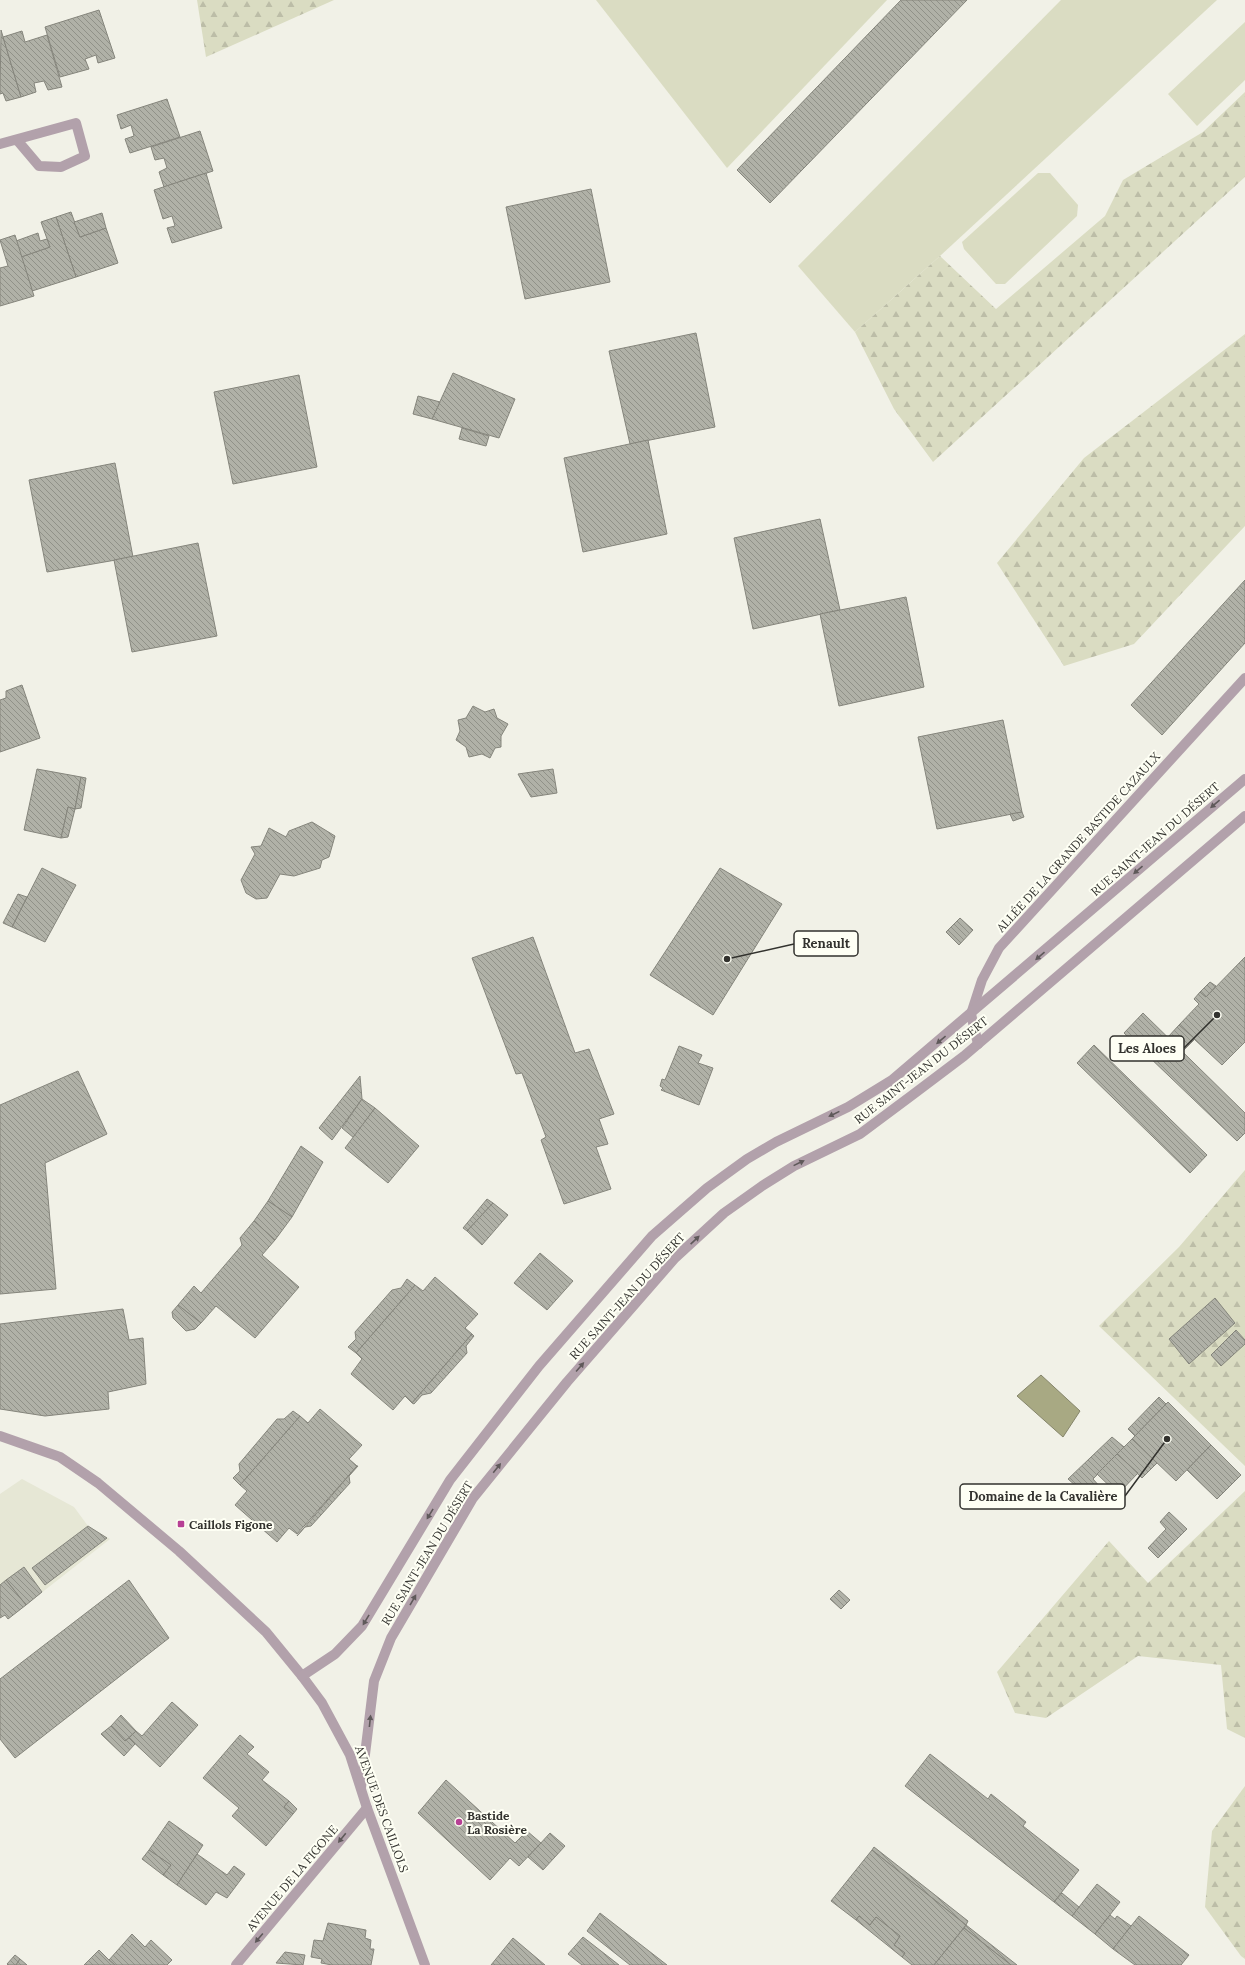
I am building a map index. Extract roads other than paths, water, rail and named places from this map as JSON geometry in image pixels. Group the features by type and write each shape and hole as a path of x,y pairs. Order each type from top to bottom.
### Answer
{"street":[{"path":"0,144 76,123 85,156 61,167 39,166 16,140"},
{"name":"ALLÉE DE LA GRANDE BASTIDE CAZAULX","path":"971,1014 982,980 999,948 1245,678"},
{"name":"RUE SAINT-JEAN DU DÉSERT","path":"302,1676 335,1654 362,1626 450,1480 539,1366 652,1236 707,1188 747,1159 776,1142 848,1107 892,1080 1245,779"},
{"name":"RUE SAINT-JEAN DU DÉSERT","path":"361,1787 374,1681 390,1638 473,1498 567,1382 675,1258 724,1213 794,1166 860,1134 978,1044 1245,816"},
{"path":"971,1014 978,1044"},
{"name":"AVENUE DES CAILLOLS","path":"0,1436 60,1457 98,1482 179,1551 266,1632 302,1676 322,1703 350,1755 367,1808 425,1965"},
{"name":"AVENUE DE LA FIGONE","path":"236,1965 367,1808"}],"place":[{"name":"Renault","path":"727,959"},
{"name":"Les Aloes","path":"1217,1015"},
{"name":"Domaine de la Cavalière","path":"1167,1439"},
{"name":"Caillols Figone","path":"181,1524"},
{"name":"Bastide La Rosière","path":"459,1822"}]}
